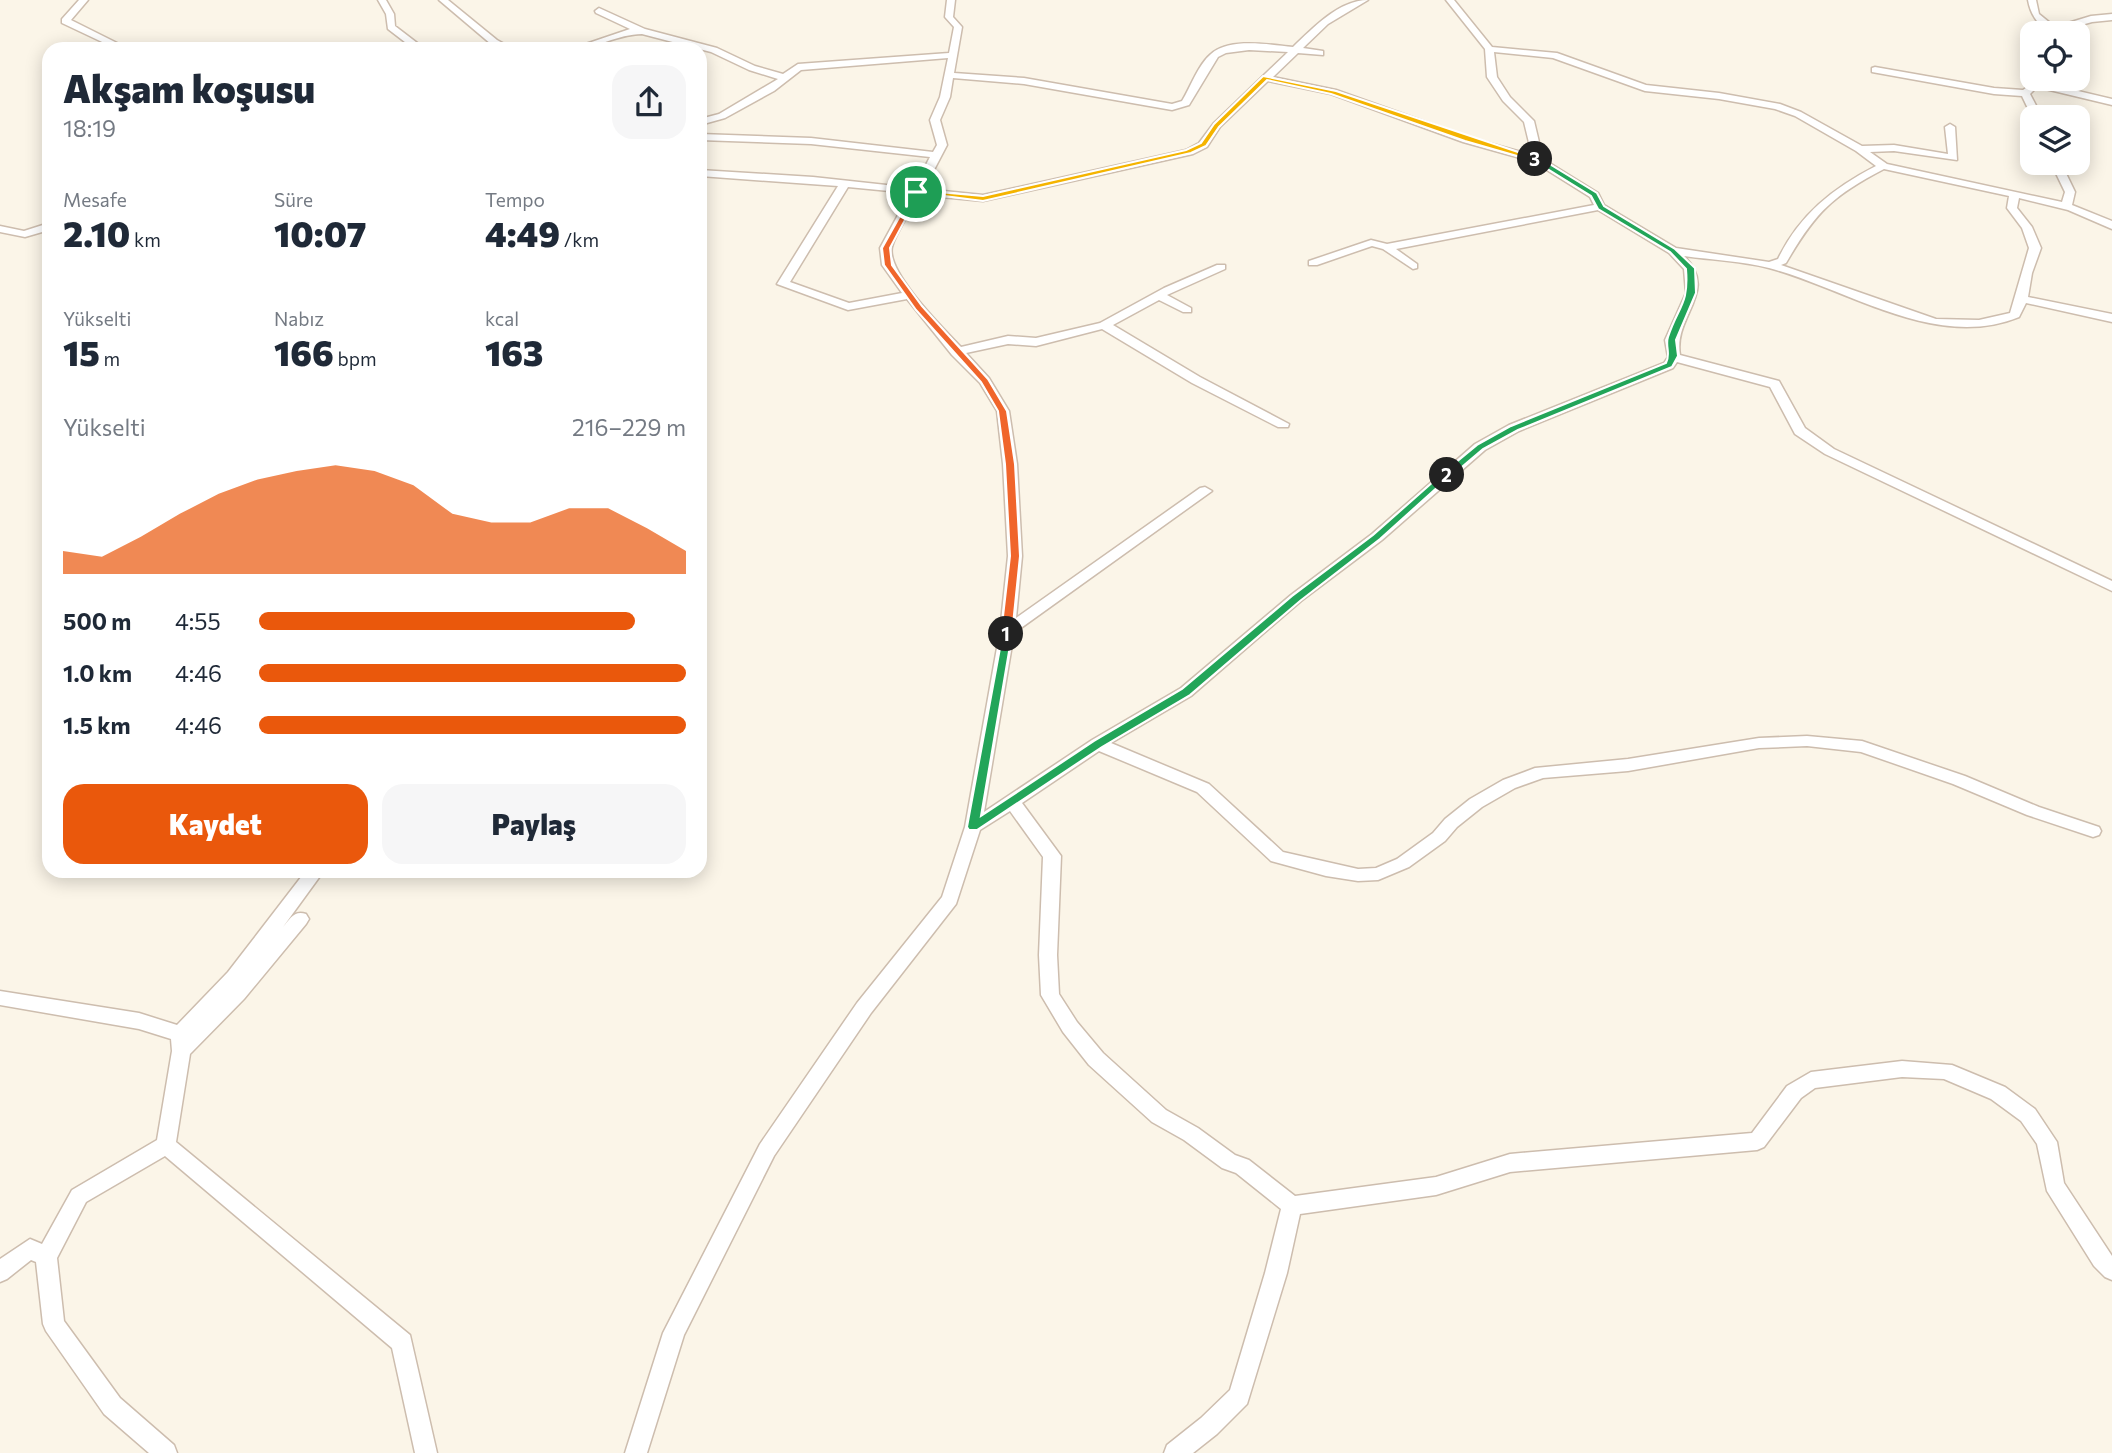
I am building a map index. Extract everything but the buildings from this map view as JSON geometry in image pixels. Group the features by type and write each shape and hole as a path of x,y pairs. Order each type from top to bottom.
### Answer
{"street":[{"path":"84,0 65,21 83,26 107,42"},
{"path":"382,0 390,14 391,27 411,42"},
{"path":"443,0 494,42"},
{"path":"636,1453 674,1333 761,1161 864,1009 950,899 973,827 1007,631 1015,556 1010,464 1003,411 985,380 956,352 888,265 886,248 942,145 935,120 946,97 957,27 949,18 951,0"},
{"path":"707,173 813,180 983,198 1189,152 1203,145 1217,125 1325,22 1364,0"},
{"path":"1450,0 1489,49 1492,77 1506,99 1530,121 1538,160"},
{"path":"2032,0 2035,15 2043,21"},
{"path":"599,11 642,31 684,42"},
{"path":"2085,21 2112,17"},
{"path":"599,42 642,31"},
{"path":"948,75 1024,81 1172,107 1186,103 1216,54 1242,47 1320,53"},
{"path":"707,48 752,68 786,78"},
{"path":"1489,49 1554,55 1645,88 1777,106 1798,114 1860,149 1882,166 2066,206 2106,220 2112,226"},
{"path":"707,120 722,116 786,78 798,67 952,55"},
{"path":"1875,69 1994,91 2025,93 2031,105"},
{"path":"973,827 1098,744 1186,692 1296,598 1377,537 1480,447 1514,428 1654,373 1669,365 1674,356 1671,340 1692,293 1690,268 1673,251 1600,207 1594,195 1538,160 1467,139 1333,92 1265,78"},
{"path":"2073,91 2112,102"},
{"path":"1860,149 1894,148 1953,158 1950,127"},
{"path":"707,137 811,141 937,155"},
{"path":"1770,265 1782,261 1792,239 1819,207 1846,185 1882,166"},
{"path":"2062,175 2070,192 2066,206"},
{"path":"844,185 783,284 848,307 910,295"},
{"path":"1673,251 1770,265 1935,323 1979,324 2000,321 2015,315 2022,299 2026,273 2035,248 2027,227 2012,208 2014,195"},
{"path":"1387,247 1600,207"},
{"path":"0,229 25,234 42,228"},
{"path":"1313,263 1371,243 1387,247 1413,266"},
{"path":"956,352 1008,340 1036,342 1104,325 1159,295 1221,267"},
{"path":"1159,295 1187,310"},
{"path":"2022,299 2112,318"},
{"path":"1104,325 1196,380 1283,424"},
{"path":"1674,356 1775,384 1786,398 1797,429 1828,451 1953,514 2076,568 2112,587"},
{"path":"1007,631 1205,491"},
{"path":"1098,744 1203,788 1277,857 1358,875 1378,874 1403,863 1439,837 1451,823 1476,803 1509,784 1541,772 1628,765 1771,743 1807,741 1862,747 1959,780 2033,811 2093,831"},
{"path":"1012,802 1052,856 1048,955 1050,995 1070,1027 1096,1059 1159,1116 1191,1134 1229,1161 1242,1166 1292,1206 1436,1186 1510,1163 1757,1141 1794,1092 1811,1080 1902,1069 1945,1071 1998,1093 2028,1115 2047,1142 2054,1185 2101,1259 2112,1270"},
{"path":"166,1146 180,1042 237,975 310,878"},
{"path":"180,1042 237,995 300,919"},
{"path":"0,998 139,1021 180,1042"},
{"path":"166,1146 79,1196 46,1257 54,1324 113,1406 166,1453"},
{"path":"166,1146 402,1342 426,1453"},
{"path":"1175,1453 1209,1426 1239,1396 1276,1273 1292,1206"},
{"path":"0,1272 30,1248 46,1257"}],"route":[{"path":"1265,78 1333,92 1467,139 1538,160 1594,195 1600,207 1673,251 1690,268 1692,293 1671,340 1674,356 1669,365 1643,378 1514,428 1480,447 1377,537 1296,598 1186,692 1098,744 973,827 1007,631 1015,556 1010,464 1003,411 985,380 956,352 888,265 886,248 916,192 983,198 1189,152 1203,145 1217,125 1265,78"}]}
